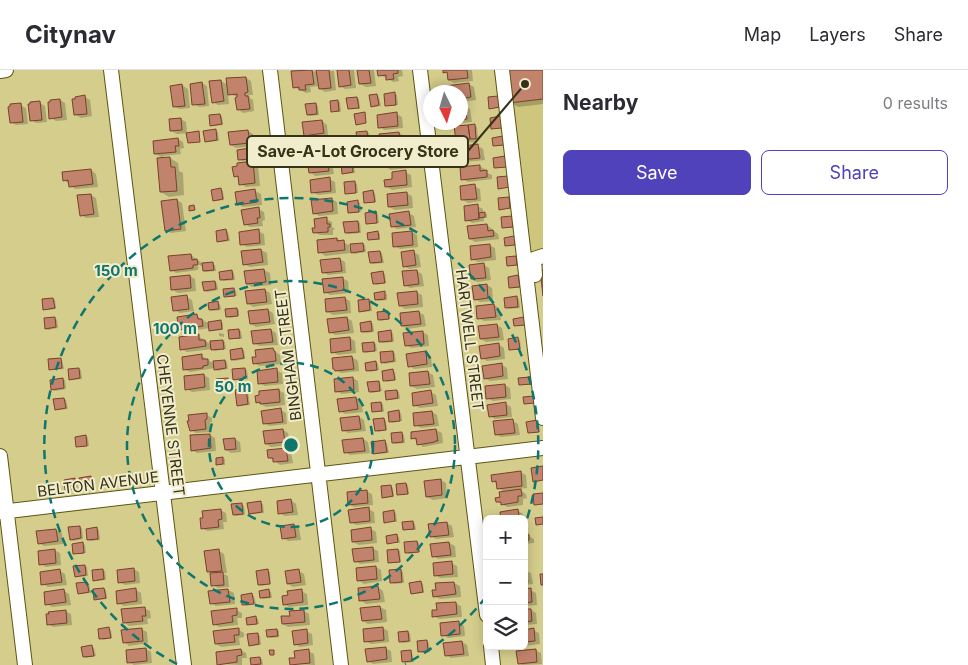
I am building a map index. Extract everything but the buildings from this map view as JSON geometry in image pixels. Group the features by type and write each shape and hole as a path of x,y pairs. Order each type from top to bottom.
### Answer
{"street":[{"path":"0,71 6,70"},
{"name":"CHEYENNE STREET","path":"111,70 184,665"},
{"name":"BINGHAM STREET","path":"270,70 341,665"},
{"name":"HARTWELL STREET","path":"420,70 486,605"},
{"path":"502,70 543,418"},
{"path":"530,308 537,306 538,302 534,259 535,257 543,256"},
{"name":"BELTON AVENUE","path":"3,512 543,448"},
{"path":"0,456 3,512 25,665"},
{"path":"491,650 493,665"}],"shaded area":[{"path":"505,70 543,70 543,271 529,273"}],"place":[{"name":"Save-A-Lot Grocery Store","path":"525,84"}]}
